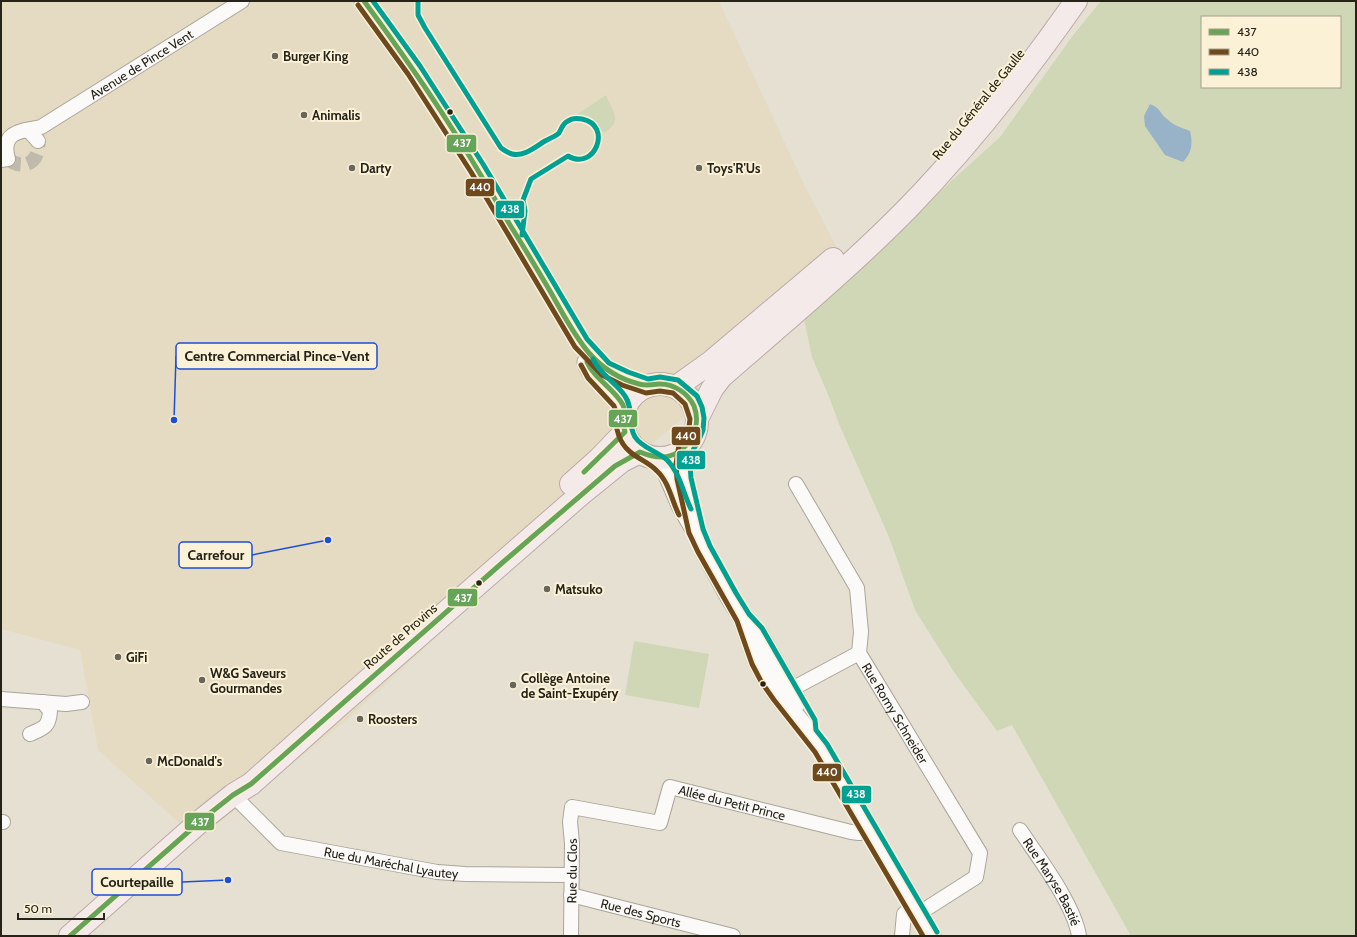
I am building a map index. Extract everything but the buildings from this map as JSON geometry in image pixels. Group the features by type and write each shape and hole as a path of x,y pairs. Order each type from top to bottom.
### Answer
{"main road":[{"path":"364,1 414,70 469,156 581,343 605,369 625,379 647,386"},
{"name":"Rue du Général de Gaulle","path":"676,387 711,362 799,288 848,245 892,203 936,157 978,108 1059,1"},
{"path":"697,419 712,389 721,377 866,249 908,208 961,150 1045,45 1076,1"},
{"path":"581,343 589,368 599,380 615,394 624,411"},
{"path":"645,454 664,457 675,454 686,447 692,439 696,429 697,419 695,409 690,400 676,387 660,384 647,386 636,393 629,401 624,411 623,422 625,432 631,443 645,454 666,470 681,505 743,618 758,661 768,680 821,748 931,936"},
{"name":"Route de Provins","path":"233,795 246,773 579,477 625,432"},
{"path":"686,447 683,464 684,479 696,531"},
{"name":"Route de Provins","path":"70,936 204,818 233,795 252,784 335,709 580,495 622,460 645,454"},
{"path":"743,618 756,632 790,690 809,723 809,732"}],"street":[{"name":"Avenue de Pince Vent","path":"4,160 4,141 14,132 41,127 242,1"},
{"path":"25,130 30,132 38,141 41,127"},
{"name":"Rue Romy Schneider","path":"796,484 857,588 861,632 859,652 980,853 976,877 916,910"},
{"path":"790,690 859,652"},
{"path":"1,699 66,704 82,702"},
{"path":"30,734 45,728 50,721 50,711 43,702"},
{"name":"Allée du Petit Prince","path":"572,807 660,823 670,787 851,832 870,832"},
{"name":"Rue du Maréchal Lyautey","path":"233,795 281,843 437,872 465,874 571,875"},
{"name":"Rue du Clos","path":"571,936 572,843 570,822 572,807"},
{"name":"Rue Maryse Bastié","path":"1020,830 1062,896 1072,914 1079,936"},
{"name":"Rue des Sports","path":"571,895 733,936"},
{"path":"902,936 904,914 916,910"}],"shaded area":[{"path":"1,1 719,1 804,184 850,273 804,319 622,468 350,717 198,840 98,750 80,650 1,629"}],"green space":[{"path":"1101,1 1356,1 1356,936 1131,936 1012,725 997,731 954,672 915,610 889,537 839,424 812,357 804,319 850,273 1000,137 1074,34"},
{"path":"606,95 615,116 615,120 610,129 604,133 592,122 576,115"},
{"path":"634,641 709,654 699,708 625,695"}],"water":[{"path":"1150,104 1159,109 1164,117 1172,123 1190,131 1191,148 1183,162 1165,155 1145,126 1144,116"}],"tunnel":[{"path":"8,159 14,163 20,164 30,162 37,154 38,141"}],"transit line":[{"name":"437","path":"70,936 204,818 233,795 251,784 502,563 615,466 640,452 656,457 671,455 678,452 690,440 694,432 696,424 694,406 684,393 669,385 642,385 618,376 600,364 583,346 459,139 420,79 364,1"},
{"name":"438","path":"373,1 420,66 483,164 587,339 609,363 648,379 660,377 678,380 697,396 702,407 704,418 703,430 693,450 690,464 691,478 703,529 710,546 749,614 762,628 815,720 816,730 827,744 937,932"},
{"name":"438","path":"418,1 418,15 425,28 501,148 516,155 525,153 558,134 564,123 576,118 591,123 597,130 597,146 586,158 578,159 568,156 531,179 523,200 525,211 522,235"},
{"name":"440","path":"358,5 408,74 471,172 575,347 602,375 622,385 646,393 660,391 673,393 685,404 690,419 689,427 686,436 679,445 676,464 677,479 689,533 737,621 752,664 762,683 815,752 923,936"},
{"name":"438","path":"593,359 600,370 621,391 628,401 631,427 635,437 646,447 667,460 671,465 678,477 691,509"},
{"name":"437","path":"584,472 625,432 623,422 623,405 615,394 595,374 587,362"},
{"name":"440","path":"581,365 588,378 614,406 617,429 623,444 630,452 653,467 661,475 679,515"}],"place":[{"name":"Burger King","path":"275,56"},
{"name":"Animalis","path":"304,115"},
{"name":"Darty","path":"352,168"},
{"name":"Toys'R'Us","path":"699,168"},
{"name":"Centre Commercial Pince-Vent","path":"174,420"},
{"name":"Carrefour","path":"328,540"},
{"name":"Matsuko","path":"547,589"},
{"name":"GiFi","path":"118,657"},
{"name":"W&G Saveurs Gourmandes","path":"202,680"},
{"name":"Collège Antoine de Saint-Exupéry","path":"513,685"},
{"name":"Roosters","path":"360,719"},
{"name":"McDonald's","path":"149,761"},
{"name":"Courtepaille","path":"228,880"}]}
